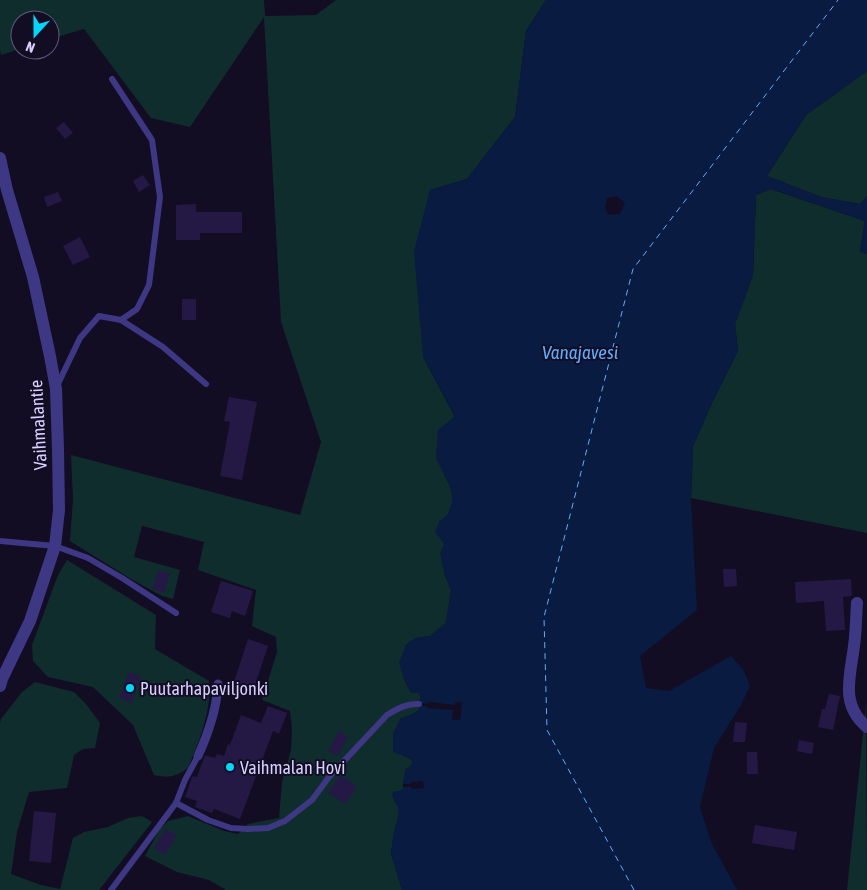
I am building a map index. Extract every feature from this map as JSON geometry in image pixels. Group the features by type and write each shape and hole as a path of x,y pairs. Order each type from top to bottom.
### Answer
{"street":[{"name":"Vaihmalantie","path":"0,158 3,193 33,277 56,389 59,510 54,546 30,621 0,686"},
{"path":"857,603 848,691 851,706 860,722 867,727"},
{"path":"198,756 217,700 218,684"}],"lane":[{"path":"112,80 152,140 160,197 149,285 137,309 121,320"},
{"path":"56,389 80,338 99,316 121,320 163,347 206,384"},
{"path":"0,541 54,546 88,558 176,613"},
{"path":"176,803 208,820 231,828 248,830 268,828 285,821 312,800 329,777 387,715 397,708 419,704"},
{"path":"110,890 176,803 185,780 198,756"}],"green space":[{"path":"0,0 264,0 265,16 316,15 336,0 546,0 526,31 515,117 467,179 430,190 423,357 455,417 436,458 452,492 451,507 447,515 439,522 444,544 444,573 451,590 446,623 430,636 416,638 406,645 403,654 404,679 411,693 419,693 421,699 419,701 419,710 400,719 403,756 413,762 404,776 403,789 393,792 399,814 391,853 402,890 226,890 209,880 177,872 145,856 159,830 168,821 188,816 224,831 238,834 248,824 279,818 282,782 291,750 292,729 290,711 262,700 277,652 276,637 252,626 256,590 198,570 204,542 142,526 134,557 180,570 173,599 162,596 131,579 70,541 73,499 71,455 300,515 321,442 281,322 264,17 190,127 151,118 84,29 60,36 60,10 10,10 10,52 1,55"},
{"path":"867,71 867,196 860,204 821,197 767,176 806,115"},
{"path":"771,189 865,221 860,251 867,254 867,533 691,498 693,446 738,351 735,324 753,275 756,195"},
{"path":"67,560 156,615 155,649 209,681 209,703 204,726 188,768 180,773 168,776 154,775 133,725 93,687 48,677 33,661 32,645 58,575"},
{"path":"35,682 74,692 100,723 95,748 83,749 74,755 67,788 29,792 17,832 11,874 41,885 60,889 73,838 84,832 108,827 128,818 142,816 152,822 99,890 0,890 0,724 1,719 22,692"},
{"path":"866,705 867,890 847,890"}],"water":[{"name":"Vanajavesi","path":"546,0 867,0 867,71 806,115 767,176 821,197 860,204 867,196 867,254 860,252 865,221 772,189 756,195 753,275 735,324 738,351 693,446 691,498 697,610 640,656 646,688 669,691 731,656 743,669 750,686 741,705 714,748 700,807 711,842 737,890 402,890 391,853 399,814 398,807 392,796 393,792 403,789 406,768 411,766 413,762 409,758 393,752 393,733 400,719 419,710 419,701 421,699 419,693 411,693 399,663 406,645 416,638 430,636 446,623 451,590 444,573 440,553 444,544 435,532 439,522 448,514 452,502 452,491 436,458 438,430 455,416 423,357 414,251 430,190 467,179 515,117 526,31","holes":["616,196 625,203 620,214 609,215 605,208 607,198"]}],"pier":[{"path":"428,702 455,705 455,702 462,703 460,720 452,720 453,710 427,708 427,706 419,705 419,703 427,704"},
{"path":"423,781 424,788 412,789 411,787 403,787 403,784"}],"building":[{"path":"64,122 73,133 65,139 56,128"},
{"path":"143,175 150,185 139,192 133,181"},
{"path":"58,192 62,201 47,207 44,197"},
{"path":"196,204 196,212 242,212 242,233 200,233 200,240 176,240 176,205"},
{"path":"80,237 90,257 73,265 63,246"},
{"path":"182,299 196,299 196,320 182,320"},
{"path":"229,397 257,402 242,480 220,476 230,422 224,421"},
{"path":"723,569 736,569 737,586 724,587"},
{"path":"158,570 170,573 164,593 152,589"},
{"path":"851,579 852,596 843,597 845,630 826,631 824,601 796,603 795,582"},
{"path":"221,581 253,591 245,616 232,611 230,618 211,612"},
{"path":"248,639 268,646 253,691 233,685"},
{"name":"Puutarhapaviljonki","path":"129,672 141,677 131,703 119,698"},
{"path":"829,694 840,696 833,730 818,727 822,709 825,709"},
{"name":"Vaihmalan Hovi","path":"268,706 287,713 279,734 273,731 240,819 214,809 212,813 195,807 197,801 185,797 192,777 197,777 205,755 215,758 217,754 224,756 241,715 261,723"},
{"path":"735,722 747,723 745,742 733,742"},
{"path":"339,731 348,737 338,756 328,751"},
{"path":"799,740 814,743 812,754 797,751"},
{"path":"747,752 757,752 758,774 747,774"},
{"path":"340,775 357,786 345,804 328,793"},
{"path":"34,811 56,813 51,863 29,861"},
{"path":"755,825 797,832 794,850 752,843"},
{"path":"165,829 177,835 165,855 154,848"}],"ferry route":[{"path":"634,890 547,730 544,617 633,269 838,0"}],"place":[{"name":"Puutarhapaviljonki","path":"130,688"},
{"name":"Vaihmalan Hovi","path":"230,767"}]}
